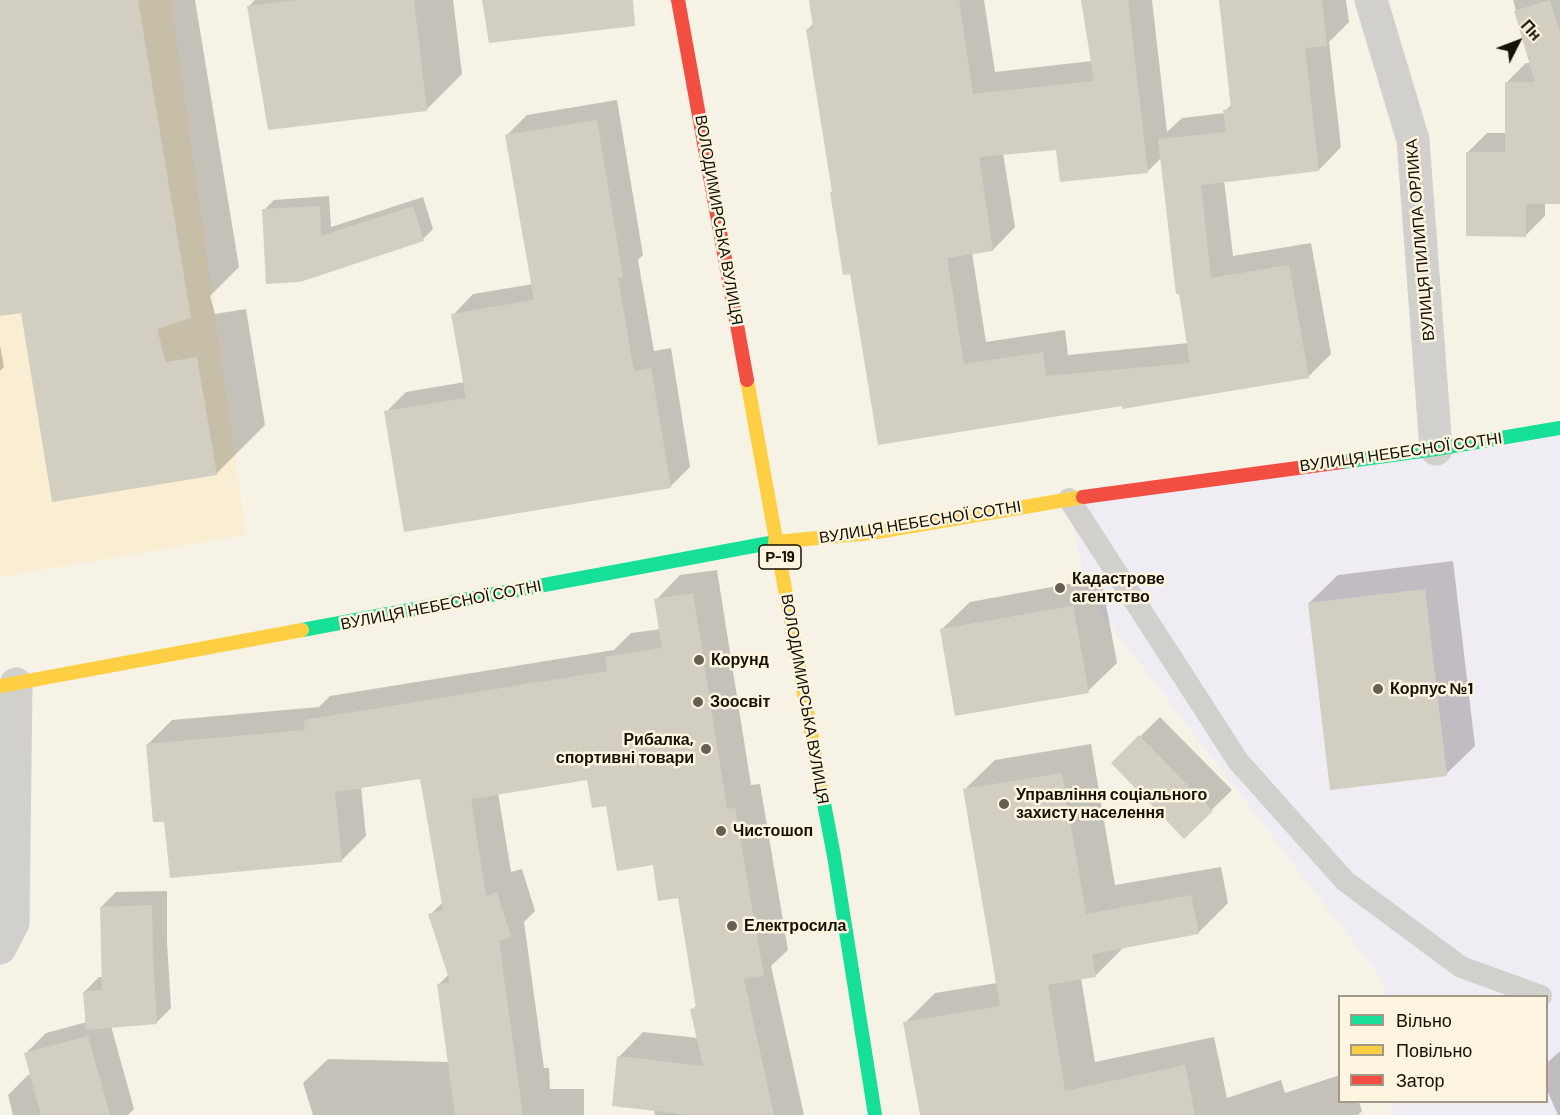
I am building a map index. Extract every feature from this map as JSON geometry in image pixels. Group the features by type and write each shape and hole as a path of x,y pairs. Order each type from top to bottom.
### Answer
{"street":[{"name":"ВОЛОДИМИРСЬКА ВУЛИЦЯ","path":"678,0 834,856 875,1115"},
{"name":"ВУЛИЦЯ ПИЛИПА ОРЛИКА","path":"1371,0 1413,140 1436,449"},
{"name":"ВУЛИЦЯ НЕБЕСНОЇ СОТНІ","path":"8,685 777,542 871,533 1069,499 1436,449 1560,428"},
{"path":"0,948 13,923 8,685"}],"lane":[{"path":"1069,499 1238,761 1345,881 1461,967 1538,995"}],"shaded area":[{"path":"0,0 171,0 246,535 0,577"},
{"path":"1560,428 1560,1115 1392,1115 1391,1103 1548,1103 1548,995 1384,995 1383,981 1086,593 1069,499"}],"building":[{"path":"0,0 138,0 191,318 157,329 166,362 197,357 217,475 52,502 21,313 0,316"},
{"path":"298,0 414,0 427,111 268,130 247,6"},
{"path":"482,0 633,0 635,26 489,43"},
{"path":"809,0 959,0 973,94 1094,81 1081,0 1128,0 1148,173 1060,182 1056,150 979,157 993,251 947,258 964,364 1043,352 1046,376 1190,363 1179,294 1176,294 1158,139 1226,132 1223,110 1231,109 1219,0 1322,0 1327,46 1305,48 1319,171 1201,185 1211,278 1289,265 1309,378 1122,409 1122,406 878,445 850,274 843,275 830,192 832,192 806,29 813,28"},
{"path":"1550,0 1560,32 1560,204 1526,204 1526,237 1466,236 1466,152 1505,152 1505,82 1535,82 1514,11"},
{"path":"597,120 623,277 618,278 634,371 651,368 671,488 404,532 384,411 466,398 451,314 534,300 505,135"},
{"path":"320,206 321,236 413,206 424,241 300,282 266,284 262,209"},
{"name":"Корпус №1","path":"1425,589 1447,776 1330,790 1308,603"},
{"path":"693,593 727,809 735,808 764,976 744,979 774,1115 691,1115 612,1106 617,1056 703,1066 690,1009 696,1008 678,898 658,901 653,865 617,871 606,806 592,808 587,780 471,799 486,896 497,892 511,937 499,941 523,1115 455,1115 437,984 450,982 428,914 443,910 420,779 335,792 342,862 170,878 164,822 153,822 146,744 305,730 304,720 607,671 605,657 662,648 654,599"},
{"path":"1073,606 1089,693 955,716 940,629"},
{"path":"1139,735 1213,811 1184,839 1111,763"},
{"path":"1062,773 1086,914 1191,895 1199,934 1092,954 1096,977 1048,985 1065,1091 1185,1065 1195,1115 920,1115 903,1022 1000,1006 963,789"},
{"path":"152,905 157,1024 86,1030 83,992 102,990 100,907"},
{"path":"88,1036 110,1115 41,1115 24,1053"}],"traffic: fast":[{"path":"1342,462 1560,428"},
{"path":"302,630 775,542"},
{"path":"822,793 875,1115"}],"traffic: slow":[{"path":"747,380 822,793"},
{"path":"775,542 871,533 1083,497"},
{"path":"0,686 302,630"}],"traffic: jam":[{"path":"678,0 747,380"},
{"path":"1083,497 1342,462"}],"place":[{"name":"Кадастрове агентство","path":"1060,588"},
{"name":"Корунд","path":"699,660"},
{"name":"Корпус №1","path":"1378,689"},
{"name":"Зоосвіт","path":"698,702"},
{"name":"Рибалка, спортивні товари","path":"706,749"},
{"name":"Управління соціального захисту населення","path":"1004,804"},
{"name":"Чистошоп","path":"721,831"},
{"name":"Електросила","path":"732,926"}]}
